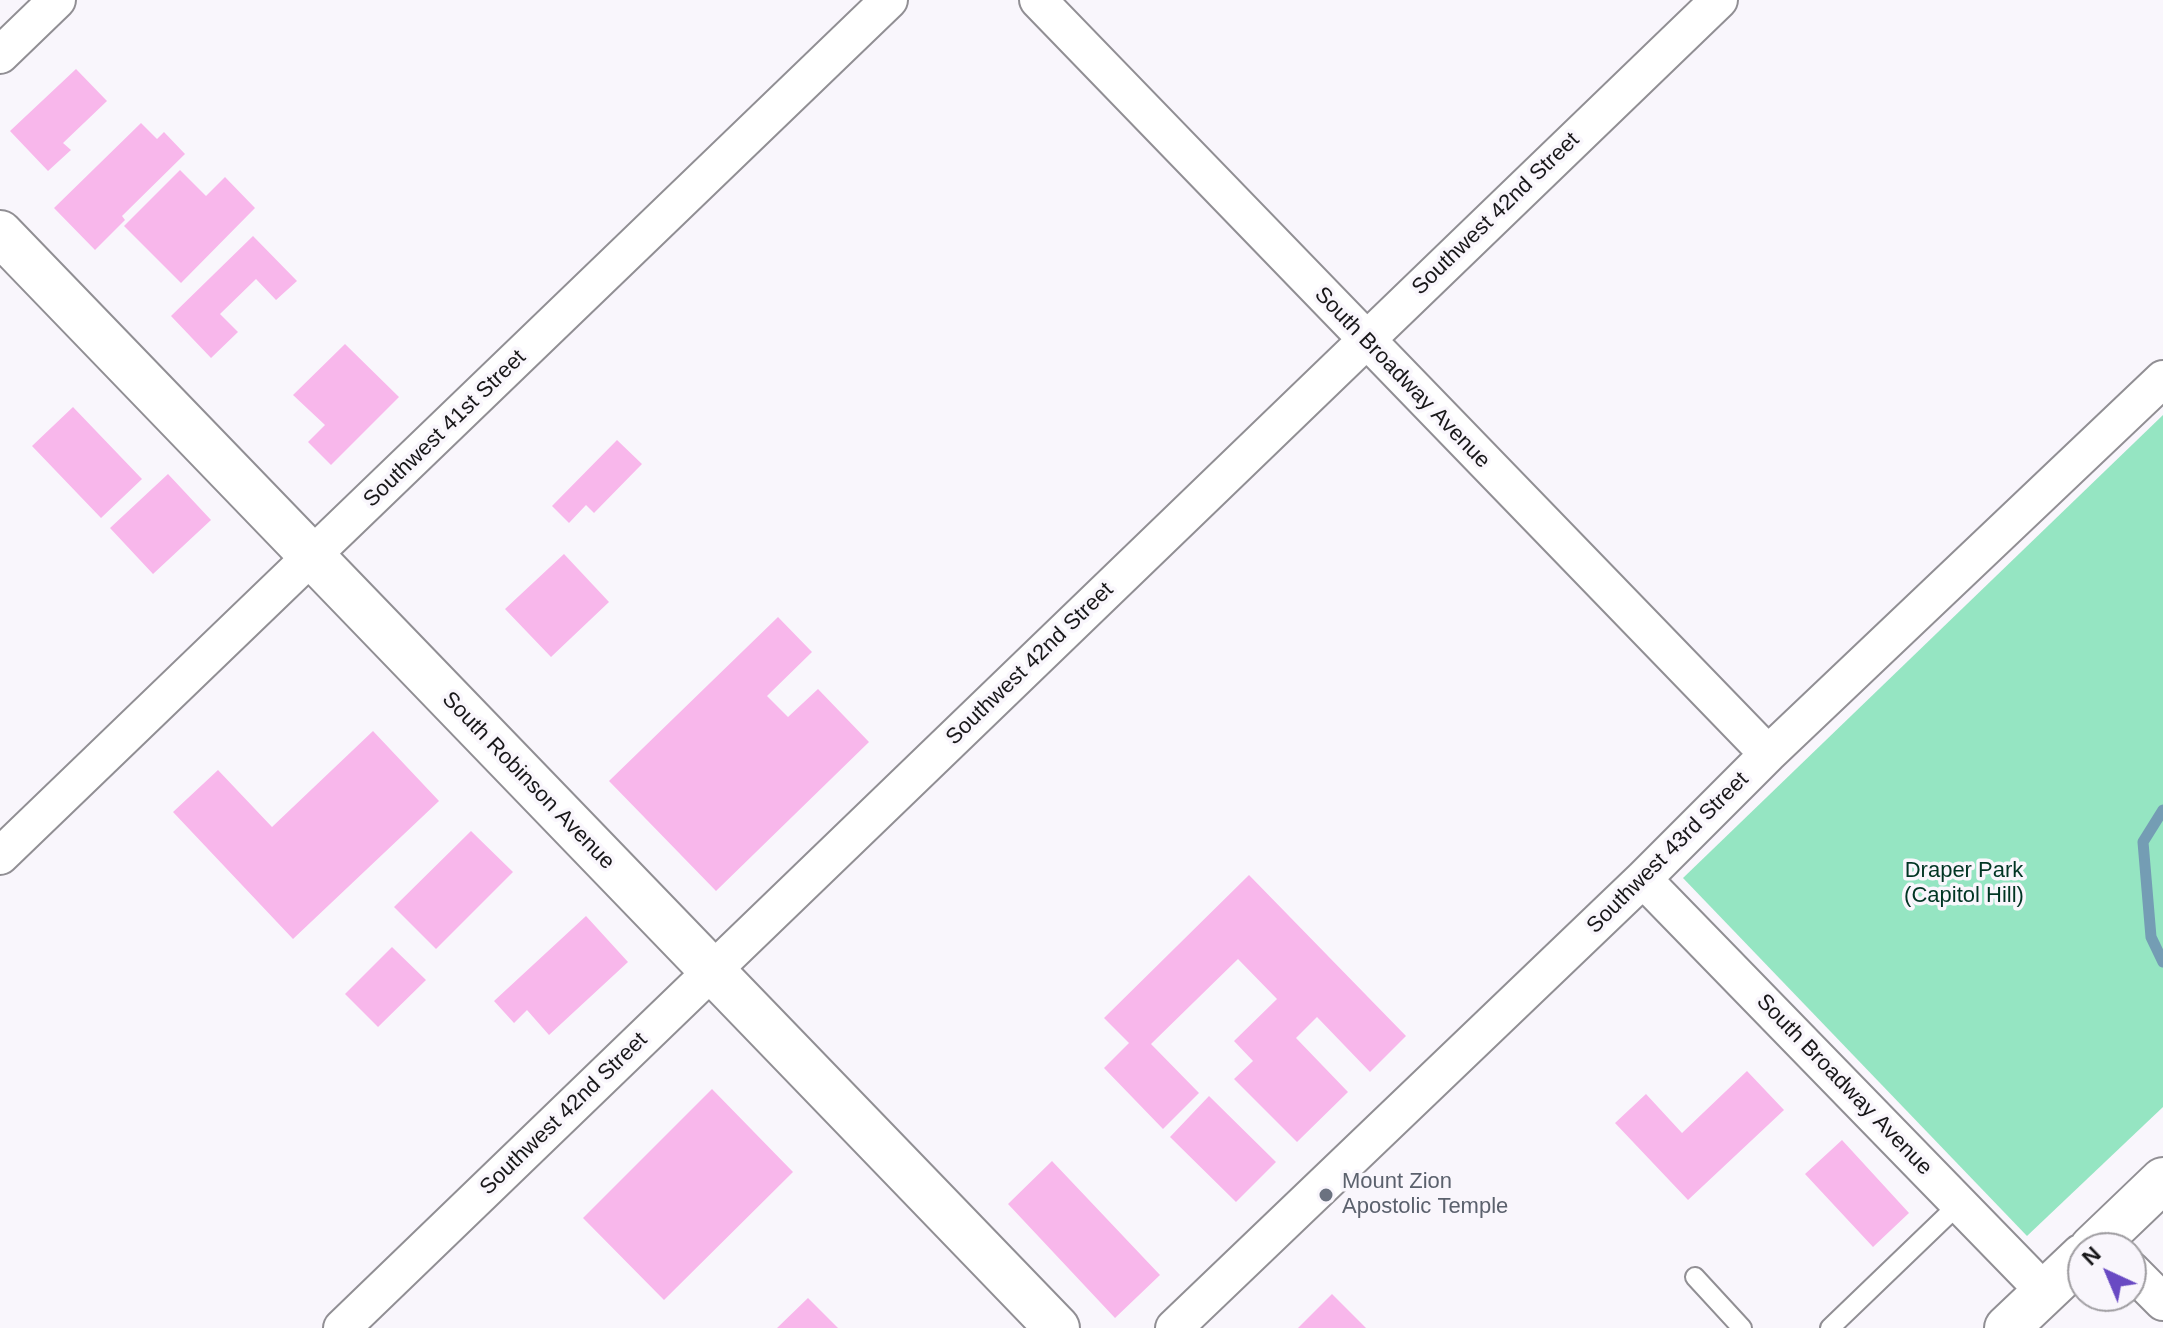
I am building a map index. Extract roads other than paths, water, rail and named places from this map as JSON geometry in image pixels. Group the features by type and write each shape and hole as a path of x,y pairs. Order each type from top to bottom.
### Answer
{"street":[{"path":"0,55 57,0"},
{"name":"Southwest 41st Street","path":"0,856 889,0"},
{"name":"South Broadway Avenue","path":"1038,0 1768,754"},
{"name":"Southwest 42nd Street","path":"342,1328 1719,0"},
{"name":"South Robinson Avenue","path":"0,233 1057,1328"},
{"name":"Southwest 43rd Street","path":"1174,1328 1643,879 1768,754 2163,379"},
{"name":"South Broadway Avenue","path":"1643,879 2045,1292"},
{"path":"2120,1232 2163,1180"},
{"path":"2007,1328 2045,1292 2067,1277"},
{"path":"2147,1289 2163,1302"}],"lane":[{"path":"1830,1328 1959,1204"},
{"path":"1695,1277 1742,1328"}],"waterway":[{"path":"2163,810 2143,842 2151,937 2163,962"}],"place":[{"name":"Mount Zion Apostolic Temple","path":"1326,1195"}],"park label":[{"name":"Draper Park (Capitol Hill)","path":"1964,884"}]}
